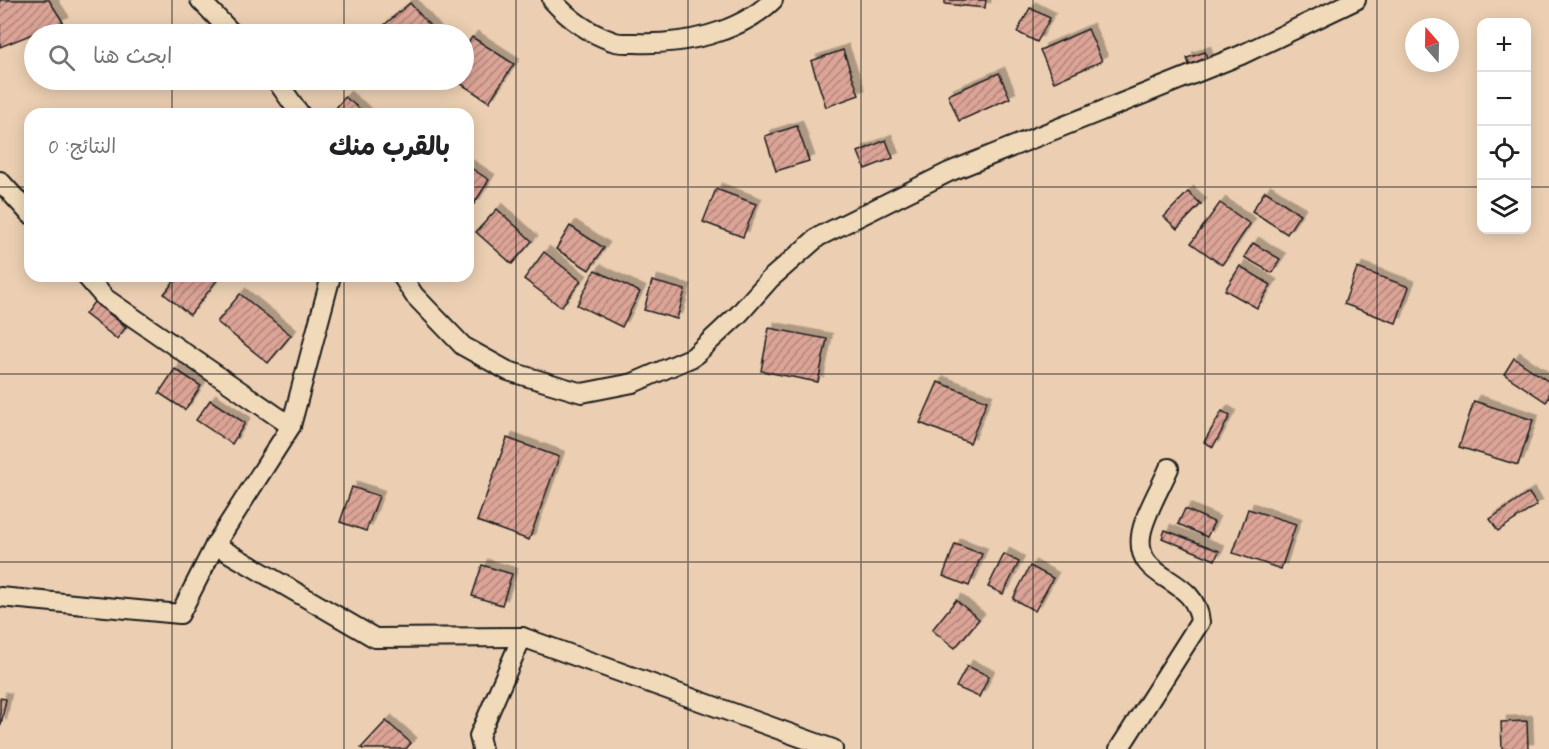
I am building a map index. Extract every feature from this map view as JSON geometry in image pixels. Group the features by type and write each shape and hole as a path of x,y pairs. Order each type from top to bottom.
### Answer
{"street":[{"path":"200,0 223,24"},
{"path":"552,0 569,19 614,42 658,44 712,35 763,9 773,0"},
{"path":"406,282 414,295 463,346 508,370 582,393 633,383 693,357 740,314 770,279 818,237 950,172 1241,55 1356,0"},
{"path":"283,90 296,108"},
{"path":"0,181 24,207"},
{"path":"91,282 105,298 291,426"},
{"path":"0,597 180,614 215,544 291,426 329,282"},
{"path":"1119,749 1200,622 1195,600 1190,594 1158,574 1147,563 1141,548 1141,535 1170,468"},
{"path":"215,544 375,638 522,637 833,749"},
{"path":"482,749 480,736 522,637"}],"building":[{"path":"0,0 49,0 63,22 24,24 24,37 0,47"},
{"path":"945,0 986,0 985,8 945,4"},
{"path":"410,3 428,24 385,24"},
{"path":"1030,8 1050,18 1037,42 1017,32"},
{"path":"1088,29 1102,61 1054,82 1040,50"},
{"path":"474,38 514,64 489,102 470,90 474,90"},
{"path":"843,50 859,95 826,107 811,61"},
{"path":"1205,52 1209,64 1191,71 1187,58"},
{"path":"999,73 1010,98 959,121 948,95"},
{"path":"345,97 359,108 336,108"},
{"path":"797,126 809,161 776,171 765,136"},
{"path":"886,140 893,158 865,169 858,152"},
{"path":"474,170 489,180 474,204"},
{"path":"716,189 756,204 743,237 703,222"},
{"path":"1265,191 1300,214 1287,234 1252,211"},
{"path":"1188,192 1201,204 1177,229 1164,217"},
{"path":"1220,203 1250,224 1222,265 1191,243"},
{"path":"497,209 532,241 512,264 476,232"},
{"path":"570,226 604,248 589,270 556,249"},
{"path":"1253,243 1280,259 1272,273 1244,257"},
{"path":"544,252 581,281 561,307 524,279"},
{"path":"1240,266 1271,285 1257,308 1225,290"},
{"path":"1357,268 1409,287 1396,323 1344,304"},
{"path":"595,270 640,292 622,327 577,305"},
{"path":"652,281 685,290 677,319 644,310"},
{"path":"173,282 216,282 190,315 164,294"},
{"path":"240,294 291,335 268,363 217,322"},
{"path":"94,302 126,327 117,339 85,314"},
{"path":"769,328 827,339 818,382 761,371"},
{"path":"1514,358 1549,382 1549,398 1546,402 1504,374"},
{"path":"175,369 201,386 185,410 159,393"},
{"path":"938,382 987,401 970,443 920,423"},
{"path":"210,400 245,423 232,444 196,420"},
{"path":"1474,401 1533,420 1518,465 1459,447"},
{"path":"1222,411 1230,416 1213,447 1204,442"},
{"path":"507,438 559,457 529,540 477,521"},
{"path":"352,487 379,496 366,531 340,522"},
{"path":"1529,493 1537,505 1498,531 1490,519"},
{"path":"1185,509 1214,522 1207,537 1178,524"},
{"path":"1248,509 1296,524 1281,569 1233,553"},
{"path":"1165,530 1219,551 1215,560 1162,538"},
{"path":"955,544 982,554 969,586 943,576"},
{"path":"1004,554 1019,562 1003,594 988,587"},
{"path":"482,565 512,574 502,605 472,596"},
{"path":"1030,566 1053,578 1035,611 1013,599"},
{"path":"956,600 979,619 955,648 932,630"},
{"path":"967,666 989,676 979,697 956,687"},
{"path":"0,698 6,699 1,725 0,725"},
{"path":"386,721 411,743 406,749 361,748"},
{"path":"1527,721 1528,749 1502,749 1501,722"}]}
